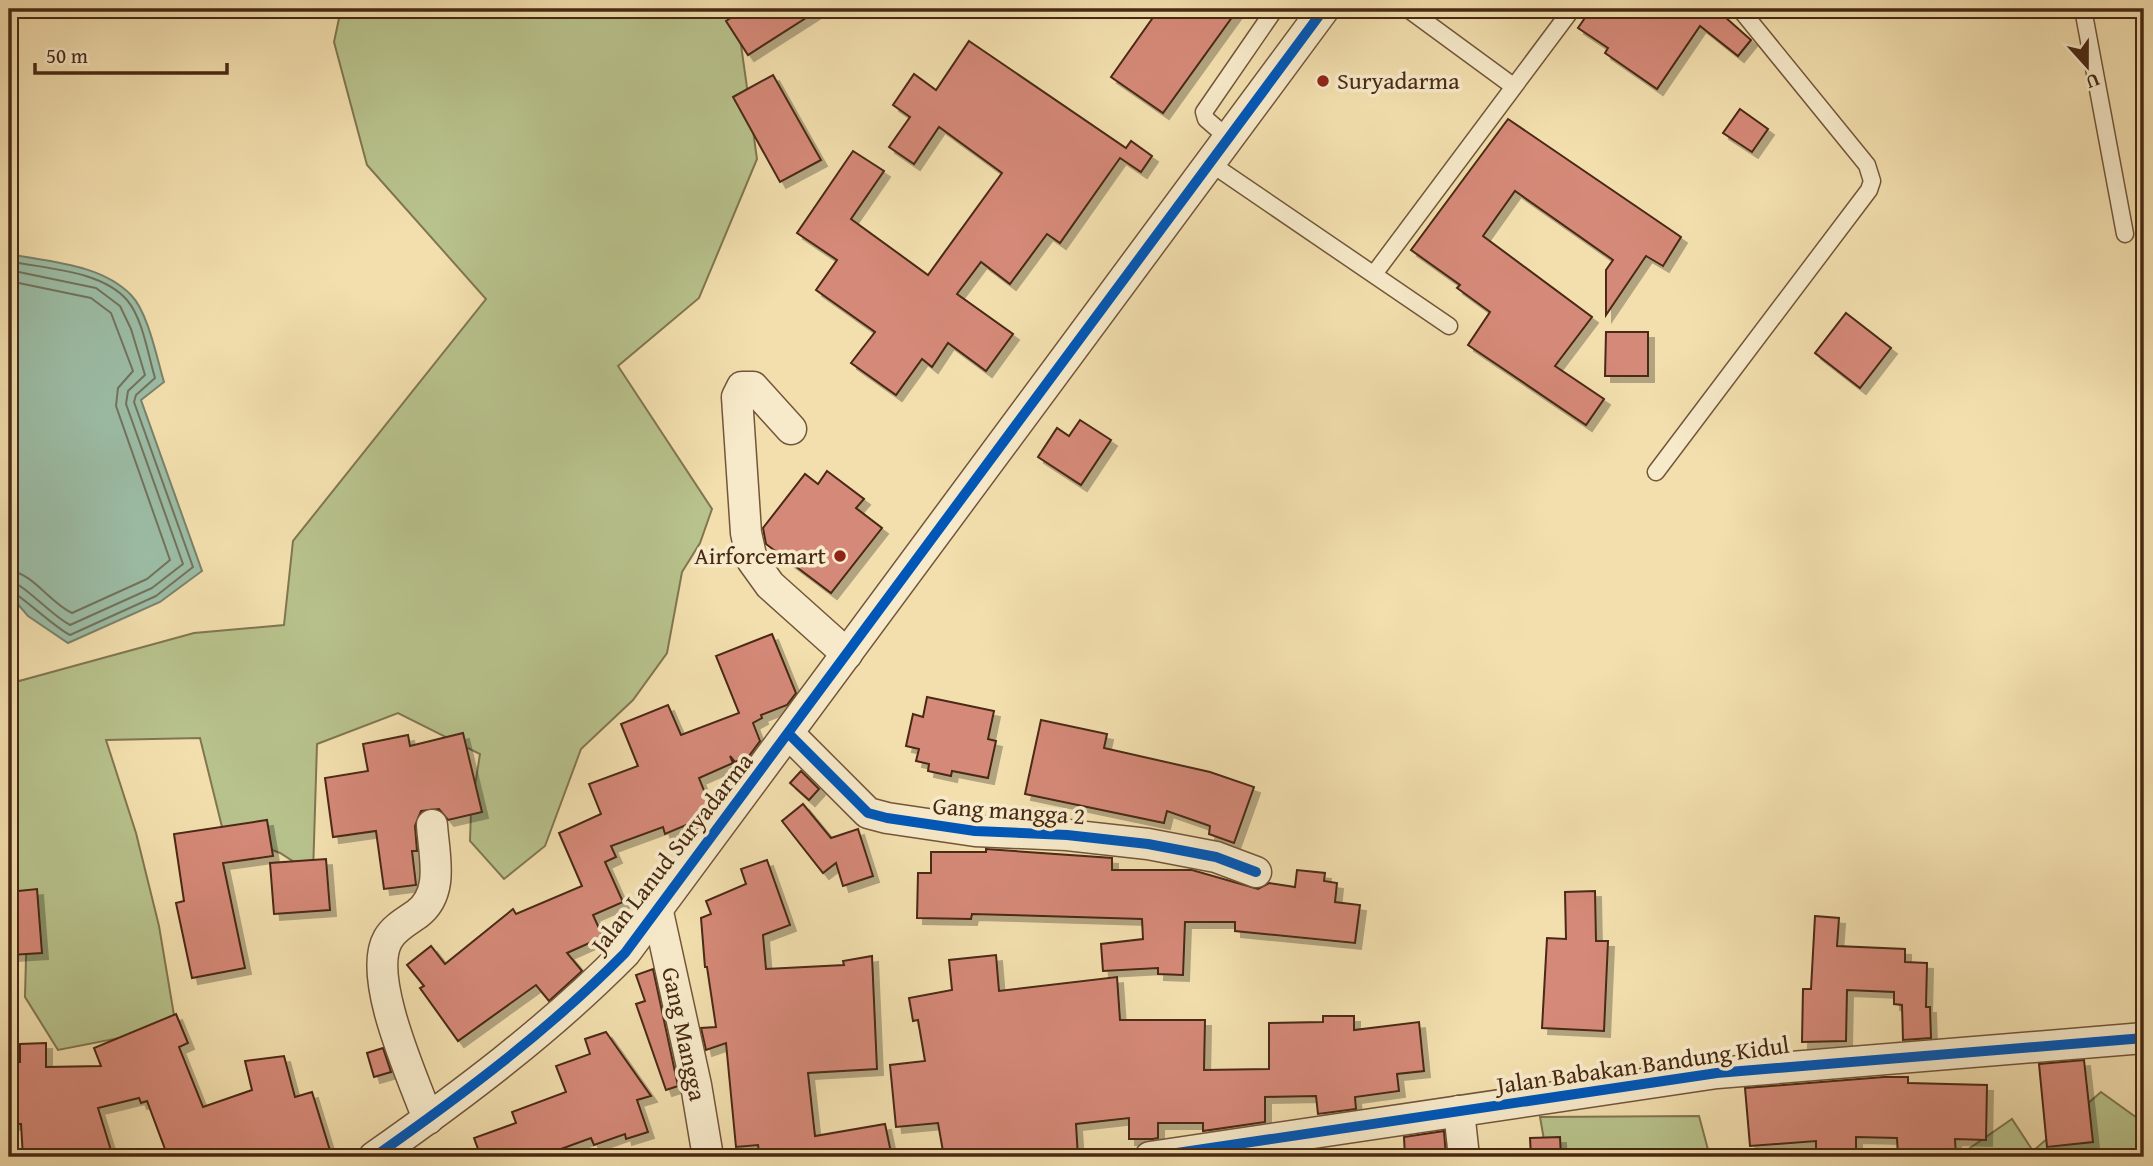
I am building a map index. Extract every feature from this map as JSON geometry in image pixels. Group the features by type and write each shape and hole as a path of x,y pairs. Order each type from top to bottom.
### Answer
{"street":[{"name":"Jalan Lanud Suryadarma","path":"374,1157 428,1119 573,1003 625,953 658,912 1324,9"},
{"path":"791,429 753,387 741,387 737,397 746,533 751,560 771,585 846,654"},
{"name":"Gang mangga 2","path":"789,734 868,813 975,831 1067,835 1148,844 1216,857 1256,872"},
{"path":"428,1119 390,1015 385,996 384,957 388,939 393,932 432,900 436,882 432,825"},
{"name":"Gang Mangga","path":"658,912 696,1085 708,1157"},
{"name":"Jalan Babakan Bandung Kidul","path":"1150,1157 1717,1073 2144,1038"},
{"path":"1459,1111 1464,1157"}],"lane":[{"path":"1228,138 1206,119 1204,112 1275,9"},
{"path":"1408,9 1513,86"},
{"path":"1374,274 1572,9"},
{"path":"1656,472 1861,201 1872,181 1867,165 1740,9"},
{"path":"2082,9 2124,233"},
{"path":"1210,163 1449,326"}],"shaded area":[{"path":"341,9 736,9 757,159 699,298 618,366 712,509 700,543 682,572 667,653 633,700 581,749 545,846 504,879 470,841 471,811 480,754 398,713 317,744 313,874 280,853 223,831 200,738 106,740 136,833 159,926 176,1027 58,1050 25,997 27,919 9,908 9,668 19,681 194,633 284,625 293,541 486,299 367,165 334,42"},
{"path":"2101,1092 2144,1123 2144,1157 1957,1157 2012,1119 2033,1151"},
{"path":"1699,1116 1710,1157 1547,1157 1540,1117"}],"water":[{"path":"9,254 90,271 119,285 137,303 147,324 164,382 141,400 202,571 160,602 68,643 28,616 9,594"}],"building":[{"path":"745,9 820,9 748,55 726,21"},
{"path":"1159,9 1238,9 1163,113 1111,77"},
{"path":"1591,9 1716,9 1751,40 1738,56 1700,26 1657,89 1605,53 1608,48 1578,28"},
{"path":"969,41 1126,148 1131,141 1152,156 1141,172 1120,158 1060,243 1047,234 1010,284 981,262 957,294 1013,334 986,371 948,343 932,367 922,359 896,395 851,363 875,332 816,290 837,260 797,233 853,151 884,171 851,219 928,275 1002,173 939,127 914,164 889,147 910,117 893,105 914,74 936,90"},
{"path":"773,75 821,160 780,182 733,97"},
{"path":"1740,109 1768,129 1752,152 1723,133"},
{"path":"1508,119 1681,237 1663,266 1646,256 1606,315 1606,270 1613,260 1515,191 1483,236 1592,317 1555,366 1604,399 1586,425 1468,345 1490,312 1457,288 1460,285 1411,250"},
{"path":"1846,313 1891,348 1860,388 1815,353"},
{"path":"1606,332 1648,332 1648,376 1605,376"},
{"path":"1080,420 1111,440 1081,485 1038,457 1057,428 1069,436"},
{"path":"827,471 864,499 856,508 882,528 831,593 766,544 763,528 805,474 818,484"},
{"path":"772,634 796,693 787,705 761,715 762,718 753,723 760,741 749,756 735,762 730,756 733,763 699,778 711,808 703,818 665,834 663,827 611,846 616,857 605,862 623,902 593,915 603,937 567,953 582,971 549,1001 536,985 458,1041 420,988 424,986 407,965 431,946 445,964 513,909 516,914 582,886 559,833 601,814 589,784 638,766 621,724 668,705 681,735 739,713 716,656"},
{"path":"927,697 994,711 988,739 996,741 988,778 952,771 951,776 928,771 929,764 916,761 919,749 906,746 913,714 923,717"},
{"path":"1041,720 1107,734 1104,748 1210,772 1254,787 1234,843 1209,834 1210,826 1167,811 1164,823 1025,794"},
{"path":"463,733 482,812 448,820 439,809 421,811 415,826 417,851 412,851 416,885 384,889 376,831 333,837 325,778 368,771 363,744 408,735 410,746"},
{"path":"801,771 819,789 809,800 790,783"},
{"path":"803,804 831,838 858,829 873,876 843,886 836,863 823,873 782,821"},
{"path":"267,820 273,856 223,863 245,968 192,978 176,903 184,901 174,834"},
{"path":"986,849 1112,858 1112,870 1192,870 1258,889 1269,883 1295,887 1297,870 1325,873 1324,881 1337,883 1335,902 1360,905 1355,943 1235,931 1235,922 1185,922 1183,975 1158,974 1158,968 1103,971 1101,944 1143,939 1142,919 972,914 971,919 917,918 918,873 931,873 931,852 986,852"},
{"path":"326,859 330,910 274,914 270,863"},
{"path":"767,860 790,925 763,935 766,969 844,965 843,961 872,956 877,1069 808,1073 815,1136 885,1124 892,1157 785,1157 784,1149 759,1152 758,1145 736,1147 726,1043 706,1050 701,1028 716,1027 705,967 701,918 711,914 706,901 746,884 741,869"},
{"path":"37,889 42,953 11,955 9,892"},
{"path":"1595,891 1596,941 1608,941 1604,1031 1542,1028 1547,938 1566,939 1565,892"},
{"path":"1815,916 1839,918 1837,946 1905,949 1905,962 1927,963 1926,1007 1930,1007 1931,1038 1903,1040 1902,1005 1894,1004 1894,992 1847,990 1846,1041 1802,1042 1803,989 1811,989"},
{"path":"996,955 999,991 1117,977 1120,1020 1205,1020 1204,1070 1269,1069 1269,1023 1323,1022 1323,1016 1354,1016 1354,1030 1419,1022 1424,1071 1397,1074 1399,1091 1355,1097 1356,1109 1318,1114 1316,1096 1265,1097 1265,1122 1203,1131 1203,1123 1158,1123 1158,1138 1153,1139 1129,1139 1129,1118 1076,1124 1078,1157 944,1157 938,1123 896,1127 890,1065 925,1061 918,1020 913,1021 909,998 952,990 949,960"},
{"path":"653,969 678,1086 666,1090 636,1004 645,1001 636,975"},
{"path":"176,1014 188,1043 179,1047 203,1107 252,1090 245,1061 284,1056 295,1097 312,1092 332,1157 168,1157 147,1101 141,1103 139,1098 98,1108 113,1157 23,1157 21,1124 9,1124 9,1062 20,1062 20,1044 46,1043 46,1067 101,1066 94,1048"},
{"path":"606,1032 651,1096 637,1100 648,1132 626,1139 625,1134 594,1145 591,1138 539,1157 481,1157 474,1138 516,1123 512,1112 566,1092 556,1066 590,1054 585,1039"},
{"path":"383,1048 391,1072 374,1077 367,1053"},
{"path":"2084,1060 2093,1142 2047,1147 2039,1064"},
{"path":"1908,1077 1908,1083 1987,1085 1986,1140 1955,1139 1956,1157 1898,1157 1897,1138 1856,1137 1856,1150 1816,1150 1816,1141 1750,1146 1745,1088"},
{"path":"1444,1131 1446,1157 1405,1157 1404,1137"},
{"path":"1560,1137 1561,1157 1531,1157 1530,1138"}],"cycle path":[{"path":"374,1157 504,1061 566,1009 625,953 1324,9"},
{"path":"789,734 868,813 975,831 1067,835 1148,844 1216,857 1256,872"},
{"path":"1150,1157 1717,1073 2144,1038"}],"place":[{"name":"Suryadarma","path":"1323,81"},
{"name":"Airforcemart","path":"840,556"}]}
